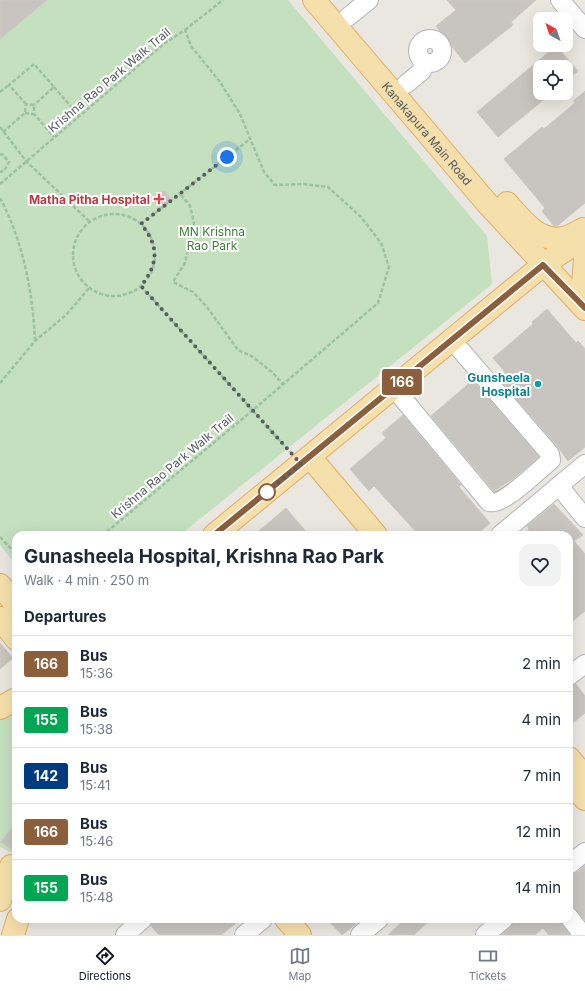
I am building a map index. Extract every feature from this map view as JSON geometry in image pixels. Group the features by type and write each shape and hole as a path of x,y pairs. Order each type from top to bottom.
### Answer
{"main road":[{"name":"Kanakapura Main Road","path":"314,0 486,202 543,265 585,308"},
{"path":"333,0 527,224 541,235 551,239 564,238 585,228"},
{"path":"219,531 543,265 585,237"},
{"path":"585,258 583,284 585,292"},
{"path":"303,462 354,531"},
{"path":"303,462 372,531"},
{"path":"0,585 12,600"},
{"path":"0,618 12,634"},
{"path":"573,763 585,777"},
{"path":"573,785 585,799"},
{"path":"0,900 9,865"},
{"path":"13,935 17,923"},
{"path":"290,923 300,935"}],"street":[{"path":"348,18 369,0"},
{"path":"560,0 585,29"},
{"path":"406,84 422,71 424,61"},
{"path":"394,388 489,502 493,503 500,501 516,490 551,460 550,454 452,340"},
{"path":"505,531 585,464"},
{"path":"559,486 585,518"},
{"path":"573,673 585,664"},
{"path":"573,862 585,852"},
{"path":"573,922 583,935"},
{"path":"125,935 138,923"},
{"path":"244,935 258,923"},
{"path":"360,935 374,923"},
{"path":"485,935 499,923"}],"path":[{"path":"185,30 223,0"},
{"name":"Krishna Rao Park Walk Trail","path":"0,184 165,43 185,30 191,46 220,82 240,114 264,172 276,185 304,184 328,187 360,216 381,244 389,267 378,303 108,531"},
{"path":"0,92 34,64 79,116"},
{"path":"9,85 26,104 34,105"},
{"path":"54,87 34,105 34,114 54,137"},
{"path":"26,104 26,113"},
{"path":"3,132 26,113 34,114"},
{"path":"0,127 26,161 90,222"},
{"path":"141,224 181,195 250,139"},
{"path":"0,155 2,154 9,162 4,171 0,172"},
{"path":"4,171 9,175"},
{"path":"181,195 190,206 194,223 186,264 173,282 193,292 211,311 238,350 253,358 272,372 283,384"},
{"path":"0,198 15,234 29,283 33,309 35,341"},
{"path":"116,214 129,217 141,224 150,235 154,248 154,262 150,275 141,286 129,293 115,296 101,295 89,288 80,279 74,268 73,255 78,237 90,222 102,216 116,214"},
{"path":"141,286 253,410 303,462"},
{"path":"0,383 35,341 66,315 89,288"},
{"path":"0,537 12,550"}],"green space":[{"name":"MN Krishna Rao Park","path":"0,0 288,0 487,236 492,284 185,531 12,531 12,560 0,545"},
{"path":"12,714 12,853 0,847 0,720"}],"building":[{"path":"0,0 47,0 0,39"},
{"path":"447,0 536,0 511,22 513,25 465,63 436,26 456,10"},
{"path":"549,52 561,52 568,60 539,60"},
{"path":"533,65 533,100 543,100 498,137 477,112"},
{"path":"573,65 578,71 573,75"},
{"path":"585,91 585,203 557,226 554,226 542,211 545,208 504,159 542,127 544,129 575,103 573,101"},
{"path":"164,190 171,199 159,208 153,199"},
{"path":"547,309 576,343 578,341 585,349 585,447 568,461 558,447 498,378 505,372 493,358 533,324 532,322"},
{"path":"473,380 539,457 514,478 494,491 431,416"},
{"path":"403,415 461,485 459,487 490,523 481,531 415,531 374,486 369,491 350,469 386,438 382,433"},
{"path":"554,504 583,535 574,541 585,554 585,611 573,621 573,531 527,531 529,529 527,526"},
{"path":"286,508 306,531 259,531"},
{"path":"0,643 12,657 12,659 0,669"},
{"path":"576,684 585,696 585,713 573,723 573,685"},
{"path":"12,827 12,849 1,842"},
{"path":"585,866 585,920 573,908 573,874"},
{"path":"152,923 236,923 221,935 159,935 151,926"},
{"path":"331,923 357,923 342,935"},
{"path":"401,923 427,923 414,935 388,935"},
{"path":"513,923 562,923 570,935 549,935 543,928 535,935 501,935 511,927"}],"bus line":[{"name":"166","path":"219,531 543,265 585,308"}],"place":[{"name":"Matha Pitha Hospital","path":"159,199"},
{"name":"Gunsheela Hospital","path":"538,384"}],"route":[{"path":"227,157 181,195 141,224 150,235 154,248 154,262 150,275 141,286 301,464 262,496 267,492"}]}
